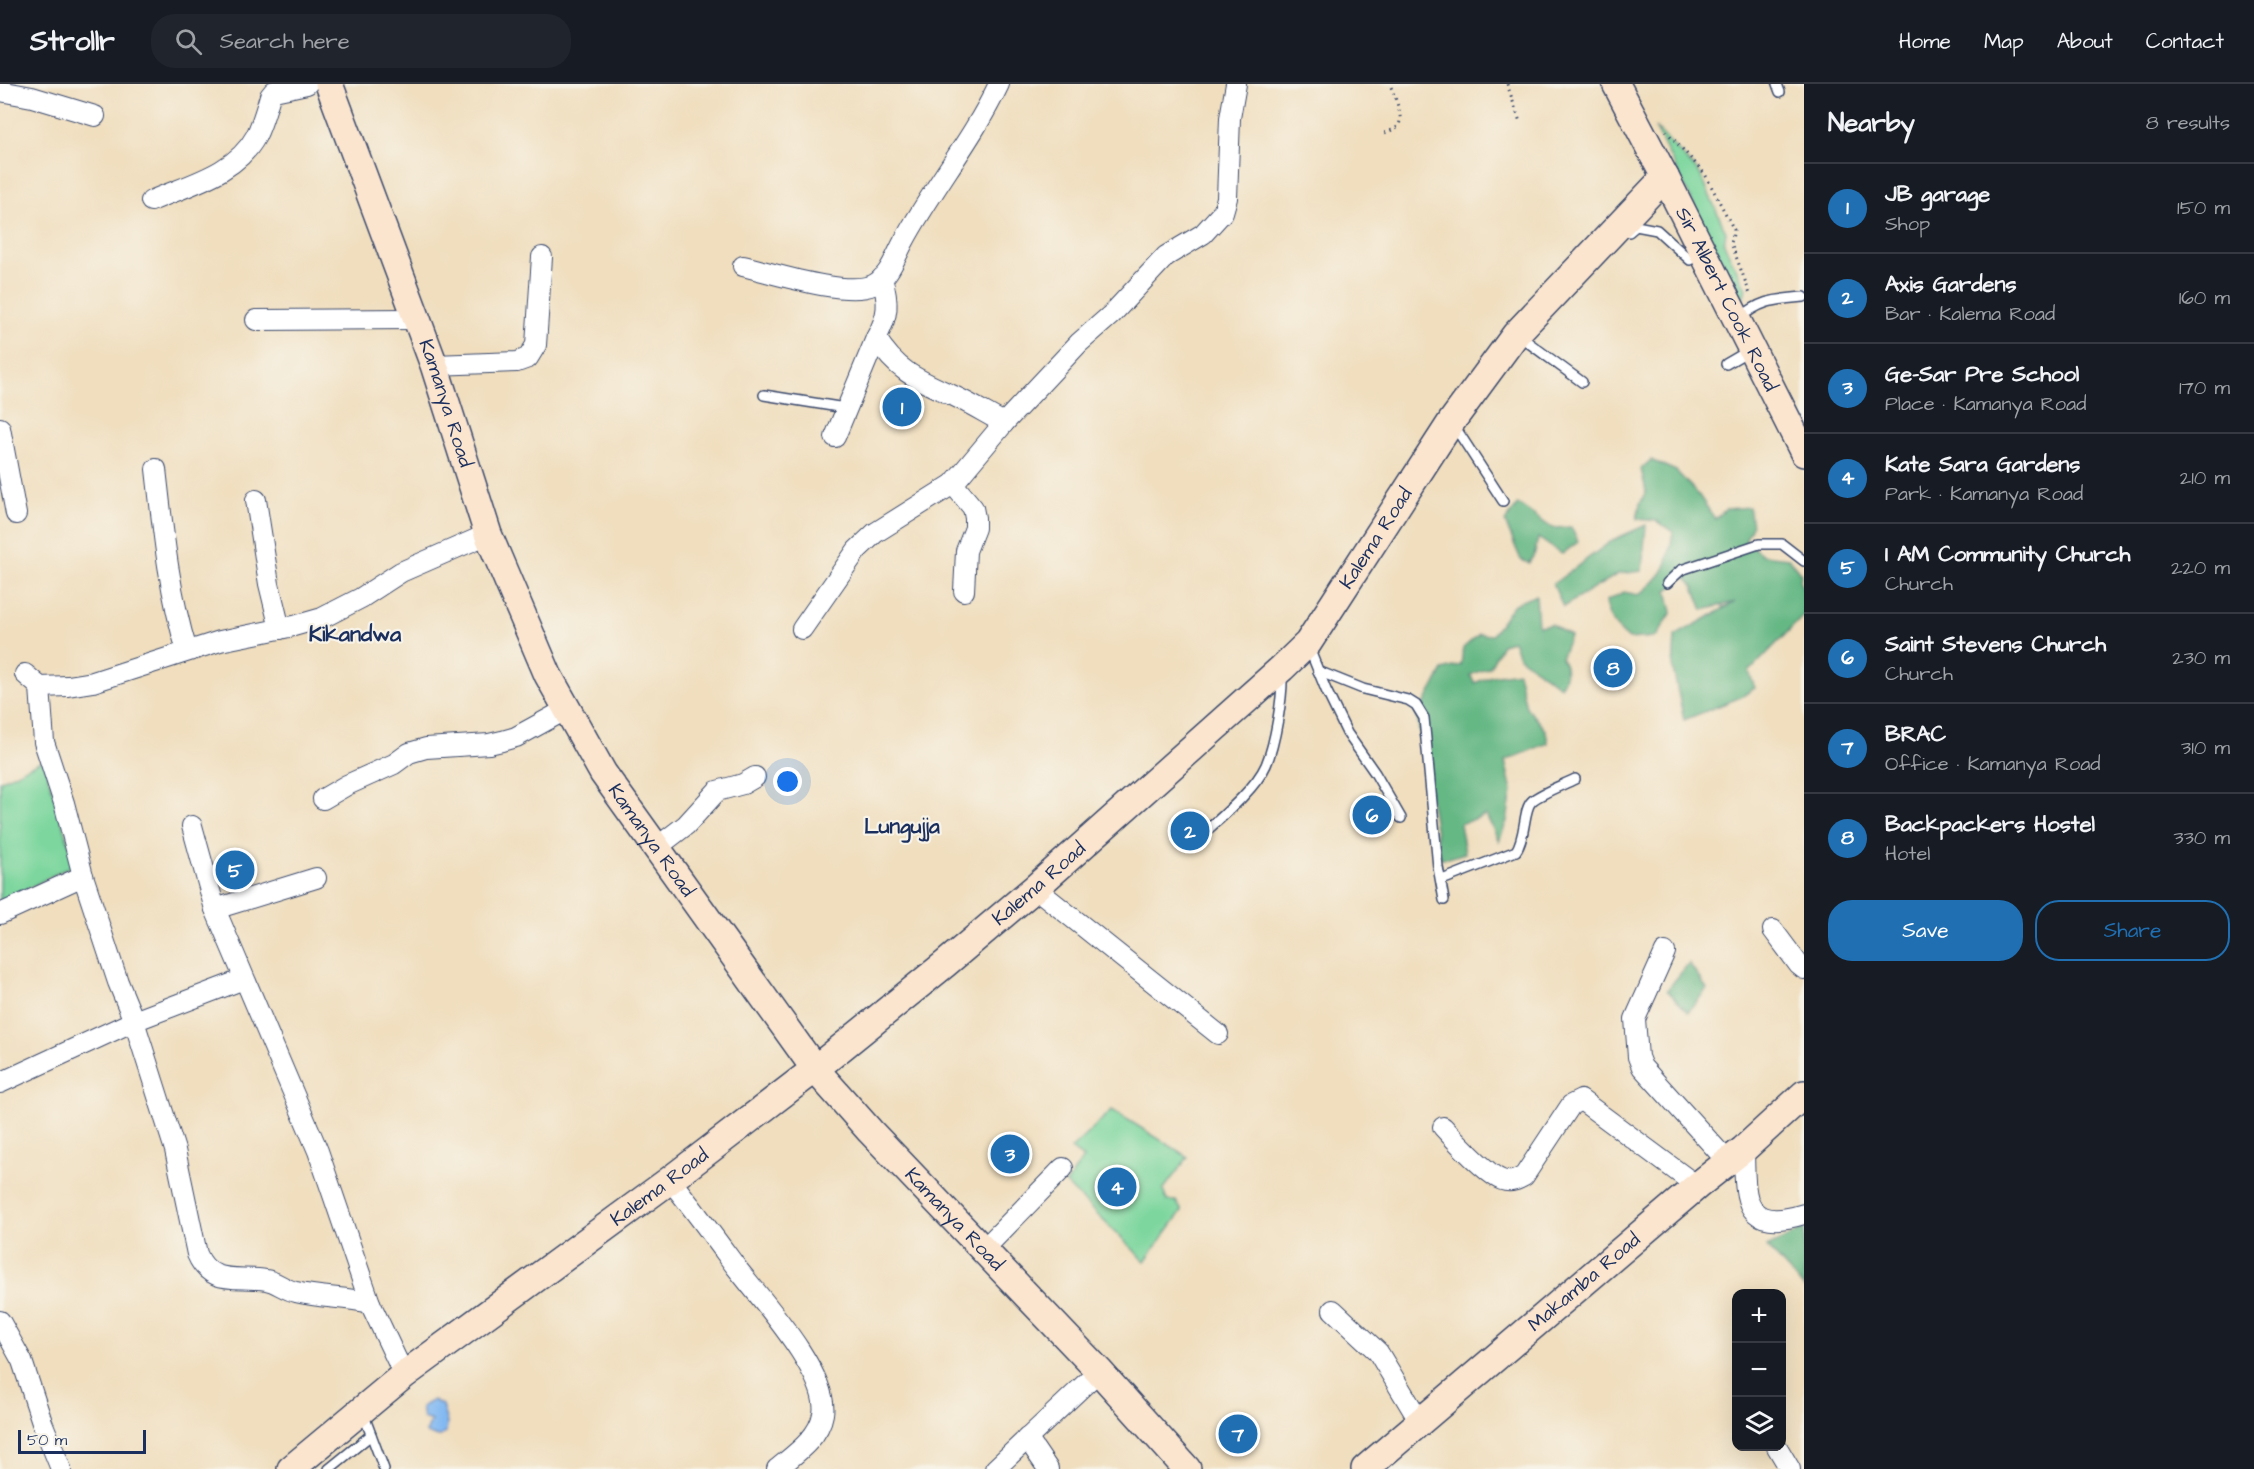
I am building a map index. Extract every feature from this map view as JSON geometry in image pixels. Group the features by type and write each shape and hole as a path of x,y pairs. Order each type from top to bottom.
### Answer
{"street":[{"path":"151,201 204,180 229,165 256,135 273,91 307,84"},
{"name":"Kamanya Road","path":"328,84 434,365 488,534 548,675 603,773 815,1069 870,1131 1099,1371 1187,1469"},
{"path":"743,266 839,288 871,286 882,278 999,84"},
{"path":"802,628 857,550 875,532 953,484 1004,423 1079,343 1112,314 1166,256 1203,234 1223,212 1227,198 1230,118 1236,84"},
{"name":"Sir Albert Cook Road","path":"1616,84 1665,177 1745,313 1752,349 1804,453"},
{"path":"0,91 32,97 95,116"},
{"name":"Kalema Road","path":"291,1469 367,1423 404,1376 670,1180 815,1069 945,964 1035,888 1282,668 1308,643 1452,422 1516,334 1568,287 1665,177"},
{"path":"434,365 517,362 528,358 536,345 542,257"},
{"path":"835,437 845,408 885,322 887,296 882,278"},
{"path":"256,321 415,319"},
{"path":"876,338 900,368 917,380 956,397 1004,423"},
{"path":"0,428 16,514"},
{"path":"156,469 166,560 176,615 187,651"},
{"path":"953,484 973,508 975,518 975,528 966,551 964,591"},
{"path":"256,500 269,584 280,629"},
{"path":"370,1303 295,1292 269,1280 230,1279 211,1272 201,1263 197,1254 175,1150 134,1021 118,982 83,876 64,803 44,742 33,680 68,686 93,682 220,641 322,618 401,572 488,534"},
{"path":"323,799 393,764 409,753 426,748 502,741 516,737 567,709"},
{"path":"656,848 686,825 717,791 743,784 756,777"},
{"path":"192,826 215,909 318,1151 370,1303 404,1376"},
{"path":"0,914 83,876"},
{"path":"215,909 316,878"},
{"path":"1035,888 1218,1034"},
{"path":"1773,930 1804,969"},
{"path":"1665,952 1635,1019 1638,1057 1642,1067 1736,1156 1754,1213 1759,1217 1774,1221 1804,1214"},
{"path":"0,1083 134,1021 244,979"},
{"name":"Makamba Road","path":"1365,1469 1697,1186 1736,1156 1804,1094"},
{"path":"1443,1127 1464,1149 1501,1180 1514,1182 1524,1176 1571,1105 1581,1100 1697,1186"},
{"path":"983,1250 1063,1168"},
{"path":"670,1180 706,1223 795,1341 823,1397 824,1412 812,1438 777,1469"},
{"path":"1333,1311 1378,1352 1420,1422"},
{"path":"0,1322 22,1360 42,1422 61,1469"},
{"path":"995,1469 1099,1371"},
{"path":"1027,1438 1048,1469"},
{"path":"1779,1451 1790,1469"}],"lane":[{"path":"1568,287 1586,268 1636,226 1657,230 1690,260"},
{"path":"1568,287 1586,268"},
{"path":"1745,313 1769,300 1804,297"},
{"path":"1516,334 1582,382"},
{"path":"1726,364 1752,349"},
{"path":"764,395 845,408"},
{"path":"1452,422 1503,501"},
{"path":"1667,583 1682,570 1759,544 1782,544 1804,561"},
{"path":"1308,643 1318,671 1347,733 1375,773 1401,818"},
{"path":"1193,843 1242,798 1266,766 1280,707 1282,668"},
{"path":"1318,671 1363,689 1407,700 1416,705 1424,718 1438,867 1444,900"},
{"path":"1442,880 1516,851 1522,842 1527,809 1531,801 1575,779"},
{"path":"329,1469 367,1423"},
{"path":"367,1423 384,1469"}],"path":[{"path":"1385,133 1400,124 1399,111 1390,84"},
{"path":"1507,84 1520,122"},
{"path":"1666,131 1705,174 1734,230 1731,243 1749,289 1745,313"}],"green space":[{"path":"1655,127 1700,174 1726,232 1724,244 1746,289 1742,301"},
{"path":"1651,460 1676,471 1698,494 1715,519 1726,509 1749,507 1752,526 1745,541 1763,555 1789,558 1801,574 1800,583 1804,590 1804,615 1749,672 1755,688 1741,697 1684,720 1673,669 1675,636 1735,602 1703,610 1694,587 1682,573 1677,584 1667,590 1672,612 1656,637 1629,639 1613,623 1606,601 1624,592 1639,595 1655,581 1664,568 1669,554 1673,532 1657,521 1637,519 1640,503 1646,491 1641,469"},
{"path":"1518,504 1552,528 1571,527 1578,542 1562,554 1538,538 1535,553 1529,563 1521,560 1505,522"},
{"path":"1646,525 1642,571 1618,574 1563,607 1553,584 1613,540"},
{"path":"1536,595 1538,626 1551,624 1570,636 1561,658 1565,672 1560,686 1519,657 1513,641 1502,644 1490,667 1470,675 1475,683 1491,676 1518,672 1526,707 1546,731 1548,743 1505,761 1512,791 1507,821 1499,841 1486,815 1460,824 1465,853 1440,858 1417,717 1443,670 1461,665 1463,648 1479,634 1492,635 1514,604"},
{"path":"43,760 75,864 0,903 0,781"},
{"path":"1689,963 1707,989 1688,1012 1667,990"},
{"path":"1112,1110 1188,1157 1163,1190 1167,1201 1176,1201 1182,1211 1145,1261 1066,1184 1083,1158 1071,1149"},
{"path":"1804,1229 1804,1288 1767,1247"}],"water":[{"path":"433,1400 442,1405 447,1423 446,1433 438,1437 426,1433 431,1421 423,1418 421,1407"}],"place":[{"name":"JB garage","path":"902,407"},
{"name":"Backpackers Hostel","path":"1613,668"},
{"name":"Saint Stevens Church","path":"1372,815"},
{"name":"Axis Gardens","path":"1190,831"},
{"name":"I AM Community Church","path":"235,870"},
{"name":"Ge-Sar Pre School","path":"1010,1154"},
{"name":"Kate Sara Gardens","path":"1117,1187"},
{"name":"BRAC","path":"1238,1434"}],"district":[{"name":"Kikandwa","path":"355,634"},
{"name":"Lungujja","path":"902,826"}]}
